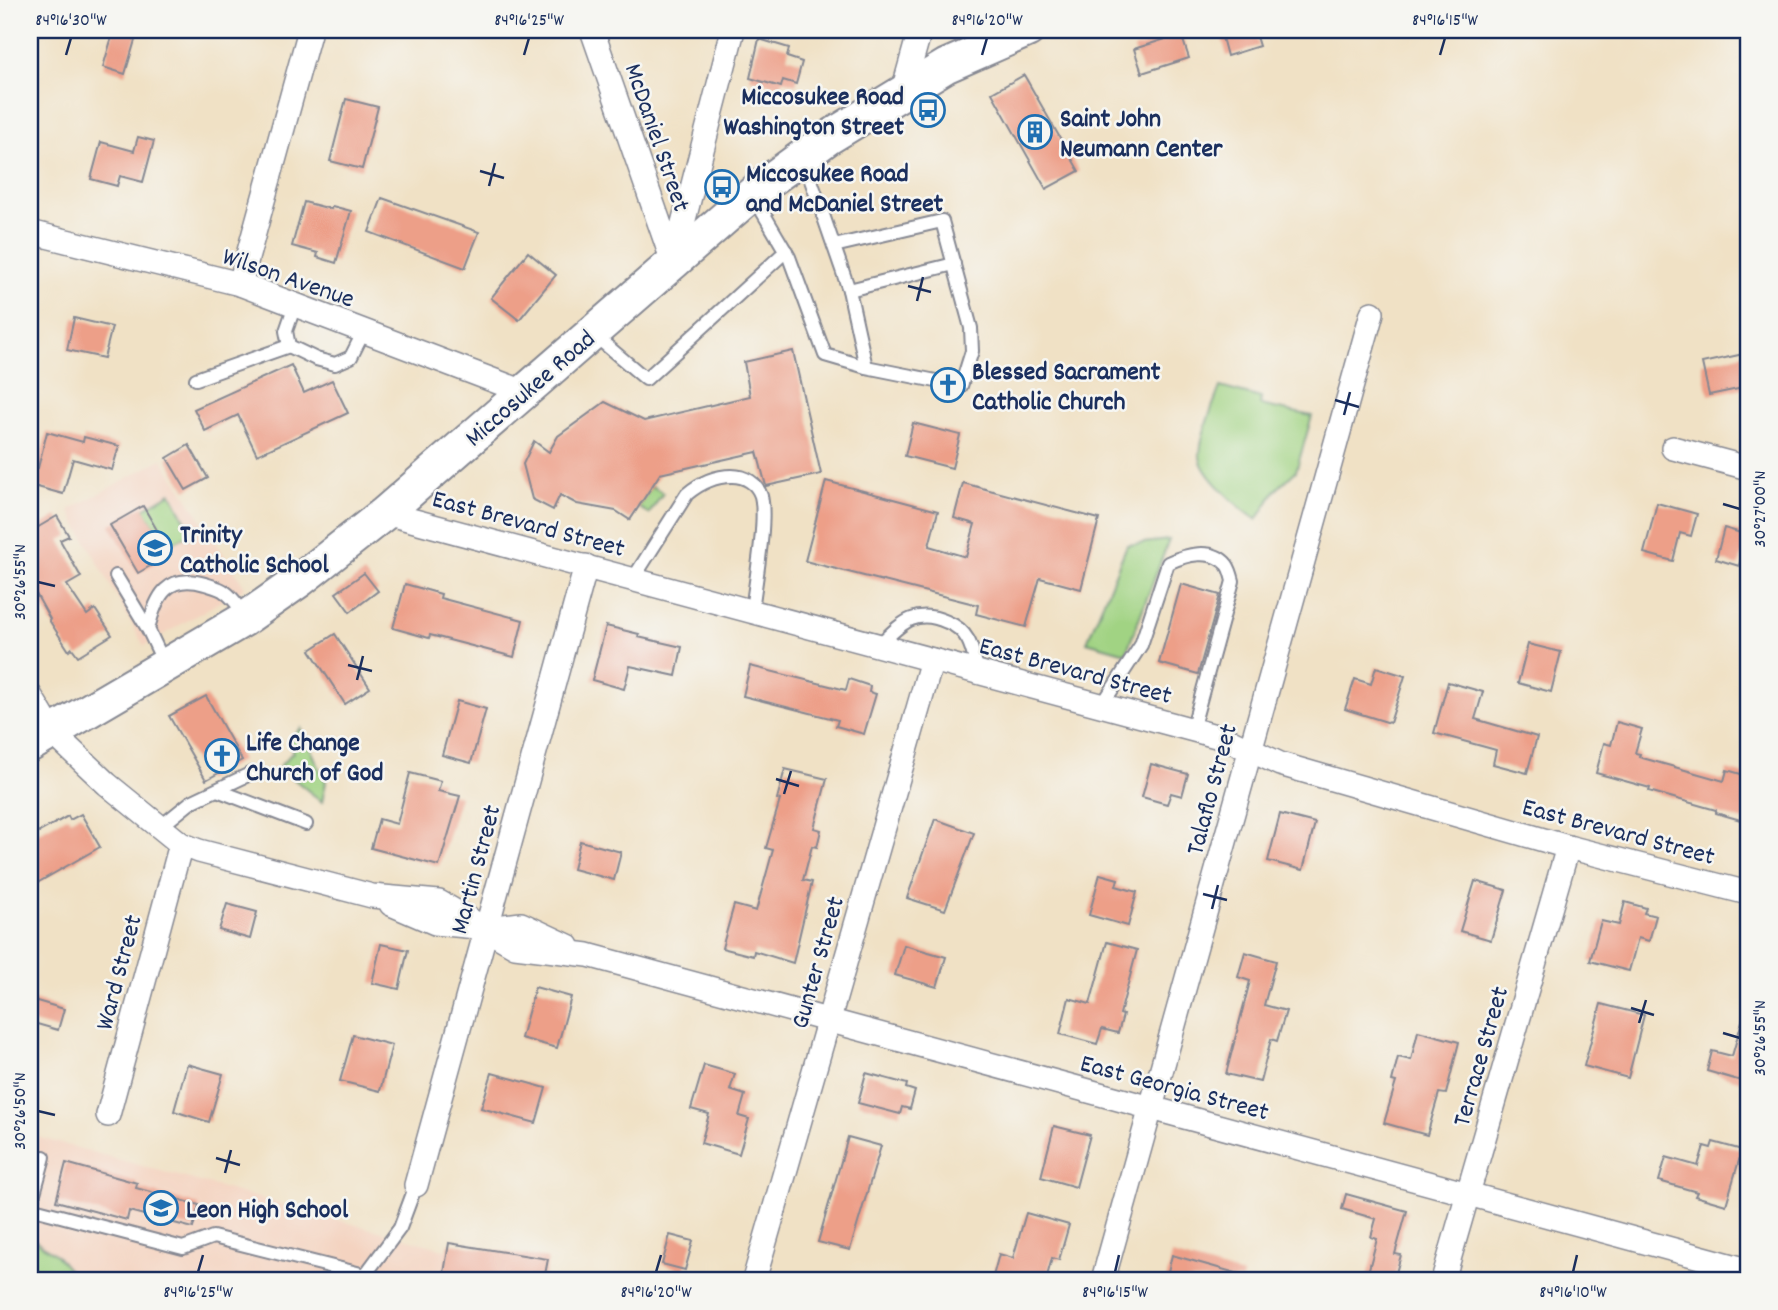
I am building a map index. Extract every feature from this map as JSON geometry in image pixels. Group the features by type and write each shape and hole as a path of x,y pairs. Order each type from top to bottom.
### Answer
{"street":[{"path":"240,284 310,30"},
{"name":"McDaniel Street","path":"593,30 673,262"},
{"path":"673,262 733,30"},
{"path":"903,90 920,30"},
{"name":"Miccosukee Road","path":"41,739 247,617 300,580 386,513 752,194 803,156 903,90 946,66 1028,30"},
{"name":"Wilson Avenue","path":"30,232 240,284 524,392"},
{"name":"Talaflo Street","path":"1103,1280 1372,313"},
{"path":"1672,448 1748,468"},
{"name":"East Brevard Street","path":"386,513 1227,739 1280,764 1568,847 1748,893"},
{"name":"Martin Street","path":"416,1185 586,566"},
{"name":"Gunter Street","path":"754,1280 932,660"},
{"name":"East Georgia Street","path":"30,695 41,739 107,784 181,844 199,851 372,896 435,923 487,928 515,946 588,955 1748,1270"},
{"name":"Ward Street","path":"108,1115 181,844"},
{"name":"Terrace Street","path":"1443,1280 1568,847"}],"lane":[{"path":"803,156 849,290 866,367"},
{"path":"752,194 786,251 825,355 866,367 961,386 972,351 971,328 942,221 834,246"},
{"path":"592,332 646,379 786,251"},
{"path":"849,290 954,264"},
{"path":"289,346 286,331 295,305"},
{"path":"196,379 289,346 316,359 335,364 351,357 363,331"},
{"path":"633,579 687,494 699,484 722,476 738,476 751,482 760,494 763,510 752,611"},
{"path":"1102,705 1141,645 1168,563 1186,555 1209,555 1227,565 1233,581 1192,730"},
{"path":"116,576 148,629 165,666"},
{"path":"148,629 156,605 165,590 176,581 187,580 224,591 247,617"},
{"path":"879,645 901,624 913,617 926,615 956,626 967,639 978,672"},
{"path":"159,828 191,802 252,773"},
{"path":"216,790 306,824"},
{"path":"44,1157 30,1208 183,1248 213,1237 365,1275 400,1228 416,1185"}],"shaded area":[{"name":"Trinity Catholic School","path":"162,459 245,587 144,646 69,510"},
{"name":"Leon High School","path":"30,1135 556,1280 30,1280"}],"green space":[{"path":"1220,387 1261,398 1260,405 1312,416 1296,471 1275,491 1257,520 1222,491 1202,463 1202,438"},
{"path":"652,486 663,493 649,514 638,507"},
{"path":"171,493 192,533 167,546 144,509"},
{"path":"1169,540 1126,653 1087,642 1127,545"},
{"path":"301,728 326,782 322,802 279,767 293,752 288,742"},
{"path":"30,1237 56,1255 77,1280 49,1280 30,1264"}],"building":[{"path":"114,30 138,30 125,74 103,67"},
{"path":"1220,30 1254,30 1259,46 1227,56"},
{"path":"1181,34 1189,58 1142,73 1134,49"},
{"path":"759,39 789,48 787,57 802,62 796,84 783,80 781,87 750,78"},
{"name":"Saint John Neumann Center","path":"1024,75 1079,171 1046,189 992,93"},
{"path":"346,99 378,107 362,169 330,161"},
{"path":"138,137 154,141 143,182 120,176 117,186 91,179 101,142 134,151"},
{"path":"382,198 479,232 465,268 369,232"},
{"path":"304,202 351,211 336,263 317,257 318,253 292,246"},
{"path":"528,252 556,275 519,320 491,298"},
{"path":"74,318 112,327 104,358 67,350"},
{"path":"793,351 821,474 766,486 757,452 660,474 630,520 616,511 577,504 560,495 553,510 532,499 523,464 534,441 549,452 558,436 605,402 644,421 750,396 744,362"},
{"path":"1748,353 1748,387 1709,395 1702,363"},
{"path":"291,365 304,393 332,380 348,413 257,455 238,415 205,431 194,409"},
{"path":"913,423 960,435 952,468 905,456"},
{"path":"47,432 83,442 84,437 119,446 112,470 73,459 63,494 30,485 30,466 38,468"},
{"path":"189,445 208,478 186,490 167,458"},
{"path":"826,481 938,511 929,546 966,557 975,524 954,518 963,483 1099,519 1081,589 1040,578 1026,627 976,614 978,605 805,561"},
{"path":"1657,503 1697,514 1691,536 1680,533 1673,561 1644,553"},
{"path":"143,506 171,554 138,573 110,525"},
{"path":"57,516 69,536 60,540 81,577 67,585 87,615 95,609 112,635 78,656 72,648 69,651 30,583 30,532"},
{"path":"1724,528 1748,535 1748,556 1742,554 1739,566 1716,559"},
{"path":"364,573 378,591 350,612 336,593"},
{"path":"405,584 441,594 440,598 523,620 514,657 393,628"},
{"path":"1181,584 1220,595 1198,674 1159,663"},
{"path":"606,626 682,647 676,676 630,666 624,689 592,680"},
{"path":"335,634 370,688 345,704 310,650"},
{"path":"1528,644 1561,652 1551,692 1518,683"},
{"path":"750,666 846,690 849,679 870,686 869,692 876,694 864,734 836,726 838,720 743,696"},
{"path":"1376,667 1405,676 1390,723 1345,709 1355,679 1371,684"},
{"path":"1448,682 1483,692 1475,719 1537,737 1527,773 1493,764 1496,750 1434,733"},
{"path":"206,696 242,760 206,780 169,716"},
{"path":"457,701 486,709 471,763 442,755"},
{"path":"1617,722 1642,729 1635,753 1640,754 1639,757 1724,781 1727,770 1748,776 1748,806 1744,821 1649,791 1650,788 1596,773 1604,743 1611,745"},
{"path":"1151,764 1188,774 1182,796 1171,793 1167,804 1142,797"},
{"path":"785,769 827,779 814,828 821,830 817,847 812,846 803,880 812,882 793,963 754,951 753,956 722,948 734,905 756,911 773,850 766,848 780,800 777,799"},
{"path":"410,773 441,781 438,791 460,796 439,866 371,848 379,819 397,824"},
{"path":"81,814 100,847 30,887 30,837 68,816 70,820"},
{"path":"1280,814 1315,823 1303,870 1268,861"},
{"path":"935,819 974,833 945,910 907,898"},
{"path":"580,841 621,852 614,880 573,869"},
{"path":"1100,874 1118,879 1116,886 1137,892 1128,926 1089,915"},
{"path":"1475,881 1506,890 1491,940 1460,931"},
{"path":"1625,902 1646,908 1644,913 1656,916 1649,941 1638,938 1629,971 1590,961 1601,921 1619,925"},
{"path":"227,904 257,912 250,939 219,930"},
{"path":"1107,942 1137,950 1120,1014 1123,1015 1118,1033 1102,1029 1097,1044 1060,1034 1069,998 1090,1004"},
{"path":"381,944 408,950 399,989 372,983"},
{"path":"904,945 946,957 937,987 895,975"},
{"path":"1245,952 1276,961 1264,1005 1286,1011 1277,1041 1271,1039 1260,1082 1226,1074 1250,981 1238,977"},
{"path":"535,987 571,997 557,1048 521,1038"},
{"path":"30,999 64,1009 58,1030 30,1022"},
{"path":"1601,1004 1644,1015 1628,1078 1584,1066"},
{"path":"1743,1018 1748,1019 1748,1083 1707,1071 1712,1051 1732,1056"},
{"path":"1418,1031 1459,1042 1446,1094 1439,1093 1427,1135 1384,1123 1396,1082 1392,1081 1398,1057 1411,1060"},
{"path":"353,1035 392,1045 380,1091 340,1081"},
{"path":"187,1064 223,1074 209,1122 174,1111"},
{"path":"704,1065 735,1074 730,1090 745,1095 739,1116 749,1119 739,1154 701,1143 709,1114 691,1109"},
{"path":"492,1073 546,1088 536,1123 481,1108"},
{"path":"866,1073 907,1084 906,1088 915,1091 910,1109 902,1107 900,1114 858,1103"},
{"path":"1054,1126 1090,1135 1076,1187 1041,1177"},
{"path":"848,1137 881,1146 850,1250 818,1242"},
{"path":"1713,1142 1742,1150 1726,1205 1695,1196 1697,1192 1659,1181 1666,1157 1698,1166 1704,1146 1711,1148"},
{"path":"66,1163 137,1183 136,1188 199,1205 193,1228 129,1211 127,1220 56,1201"},
{"path":"1346,1194 1407,1211 1395,1254 1401,1255 1394,1280 1366,1280 1377,1239 1371,1237 1376,1219 1342,1209"},
{"path":"1026,1213 1069,1225 1059,1260 1052,1258 1046,1280 992,1280 999,1254 1013,1258"},
{"path":"670,1235 693,1241 685,1270 662,1264"},
{"path":"449,1243 548,1259 544,1280 443,1279"},
{"path":"1172,1255 1243,1275 1242,1280 1166,1280"}],"place":[{"name":"Miccosukee Road Washington Street","path":"928,110"},
{"name":"Saint John Neumann Center","path":"1035,132"},
{"name":"Miccosukee Road and McDaniel Street","path":"722,187"},
{"name":"Blessed Sacrament Catholic Church","path":"948,385"},
{"name":"Trinity Catholic School","path":"155,548"},
{"name":"Life Change Church of God","path":"222,756"},
{"name":"Leon High School","path":"161,1208"}]}
